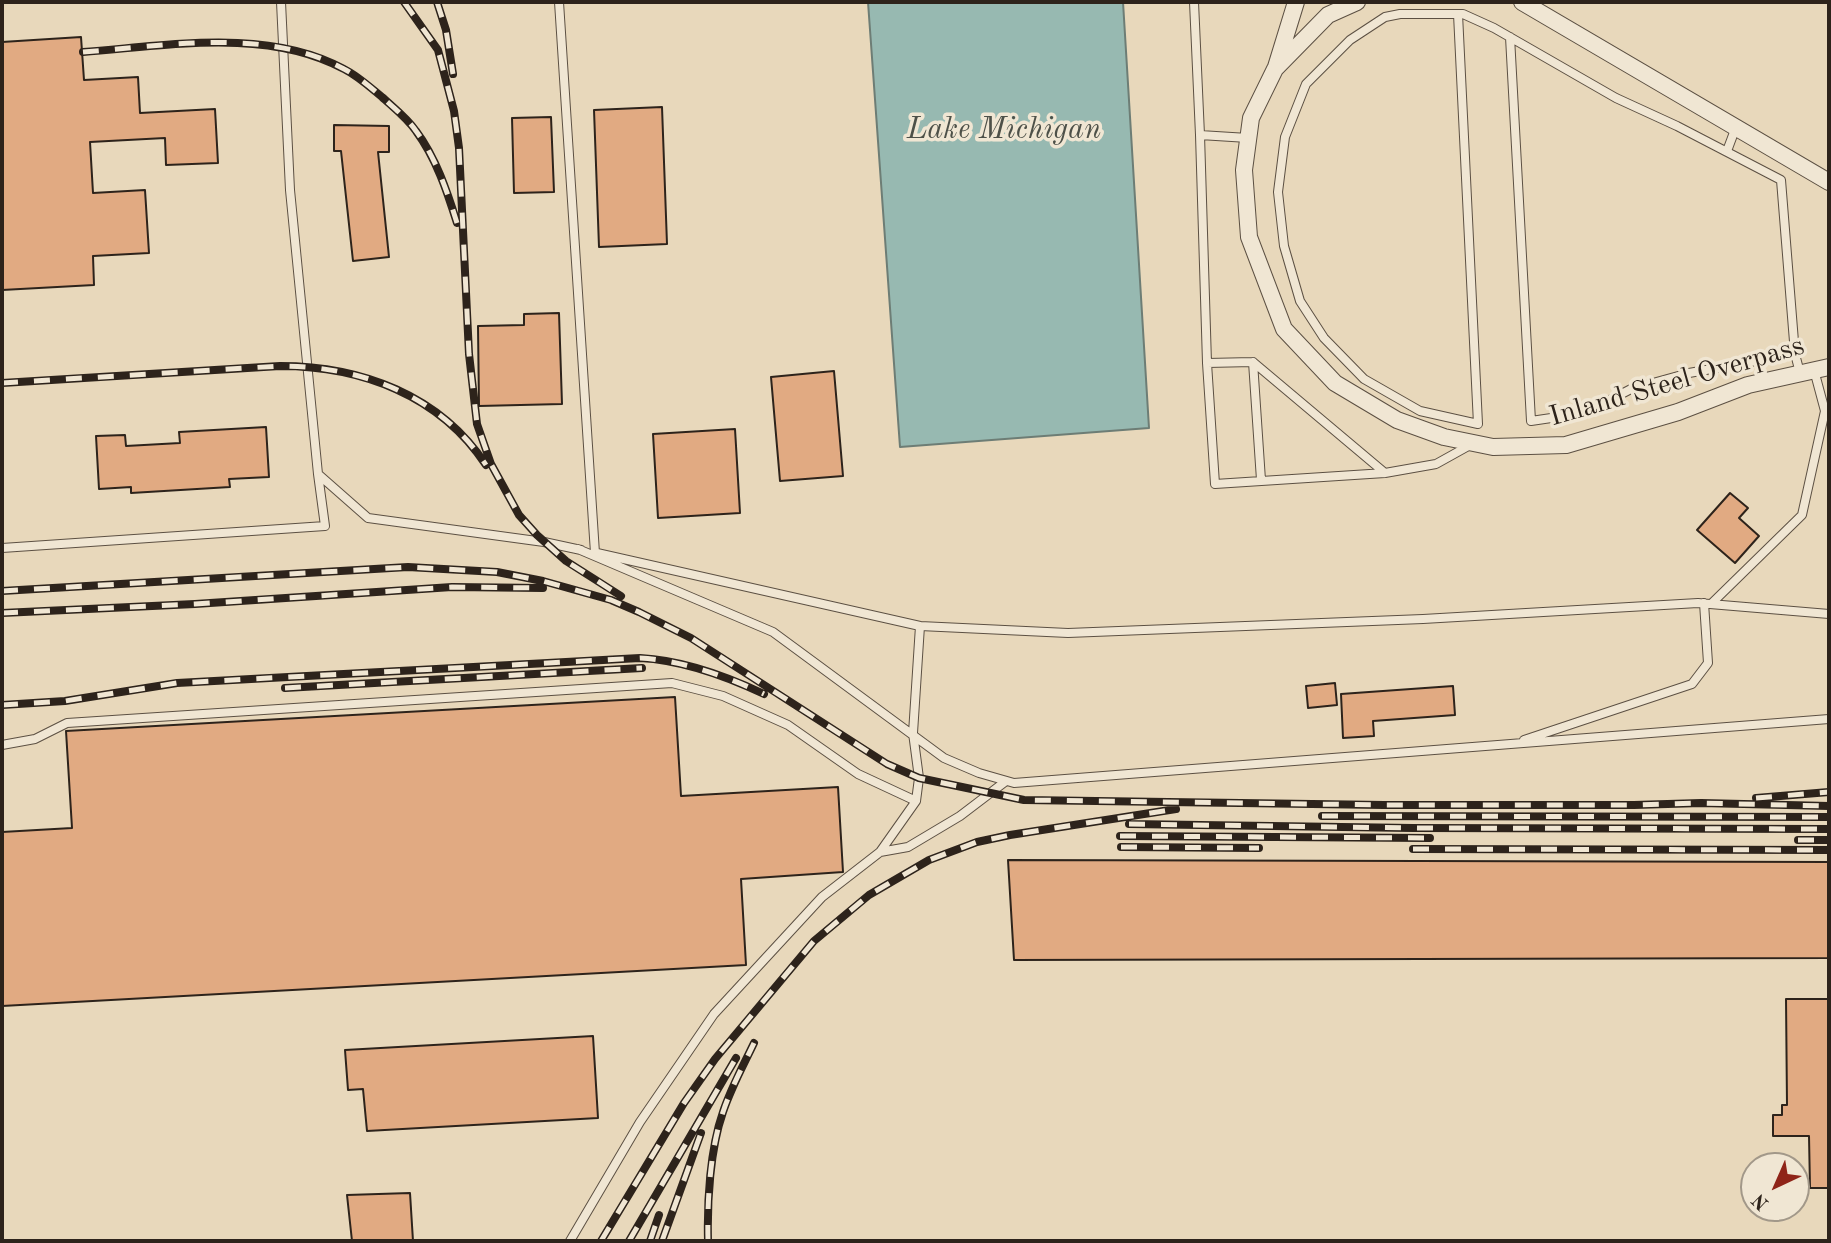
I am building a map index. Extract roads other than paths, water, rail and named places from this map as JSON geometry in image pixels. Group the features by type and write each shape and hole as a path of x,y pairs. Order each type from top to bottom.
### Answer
{"street":[{"path":"1276,69 1296,2"},
{"name":"Inland Steel Overpass","path":"1357,2 1328,15 1276,69 1251,118 1244,170 1249,237 1284,329 1335,383 1398,419 1444,437 1493,447 1566,445 1678,412 1748,385 1815,370"},
{"path":"1522,2 1829,182"}],"lane":[{"path":"2,548 325,526 290,190 281,2"},
{"path":"559,2 595,553"},
{"path":"1194,2 1215,484 1385,473 1436,464 1475,443"},
{"path":"1458,14 1478,424 1420,411 1411,406 1364,379 1324,338 1300,301 1284,246 1278,192 1284,137 1307,85 1350,40 1385,17 1400,15 1458,14 1463,14 1510,37 1616,98 1781,180 1795,354 1815,370 1825,411 1802,515 1707,604 1708,663 1692,684 1503,746"},
{"path":"1510,37 1531,421 1585,413 1631,389 1689,373 1795,354"},
{"path":"1727,151 1735,127"},
{"path":"1199,135 1248,138"},
{"path":"1208,363 1253,362 1385,473"},
{"path":"1253,362 1261,480"},
{"path":"318,474 368,518 544,542 920,626 1068,633 1423,619 1707,604 1829,614"},
{"path":"578,549 773,632 944,758 979,773 1014,783 1829,719"},
{"path":"570,1241 640,1122 713,1014 822,897 880,852 916,801 919,778 913,733 920,626"},
{"path":"2,745 35,739 66,723 672,683 723,696 788,725 858,774 916,801"},
{"path":"880,852 908,847 960,816 1006,781"}],"water":[{"name":"Lake Michigan","path":"868,2 1123,2 1149,428 900,447"}],"railway":[{"path":"404,2 438,50 454,111 459,148 469,354 477,424 491,464 519,515 537,535 566,561 621,596"},
{"path":"437,2 446,30 453,74"},
{"path":"83,52 216,42 249,44 314,56 344,69 382,97 416,131 435,164 457,223"},
{"path":"2,383 280,366 340,372 396,389 422,403 446,420 486,465"},
{"path":"2,591 408,567 497,572 543,581 611,600 691,638 887,764 919,778 1024,800 1384,805 1701,803 1829,806"},
{"path":"2,613 195,604 452,587 543,588"},
{"path":"2,705 65,701 177,683 640,658 703,670 764,694"},
{"path":"285,688 642,668"},
{"path":"1756,798 1829,792"},
{"path":"601,1241 684,1103 715,1059 814,941 869,895 929,860 977,842 1176,809"},
{"path":"1322,816 1829,817"},
{"path":"1129,824 1829,829"},
{"path":"1120,836 1430,838"},
{"path":"1798,840 1829,840"},
{"path":"1121,847 1259,848"},
{"path":"1413,849 1829,850"},
{"path":"708,1241 710,1176 715,1142 730,1094 754,1043"},
{"path":"629,1241 736,1058"},
{"path":"662,1241 701,1133"},
{"path":"650,1241 659,1215"}]}
